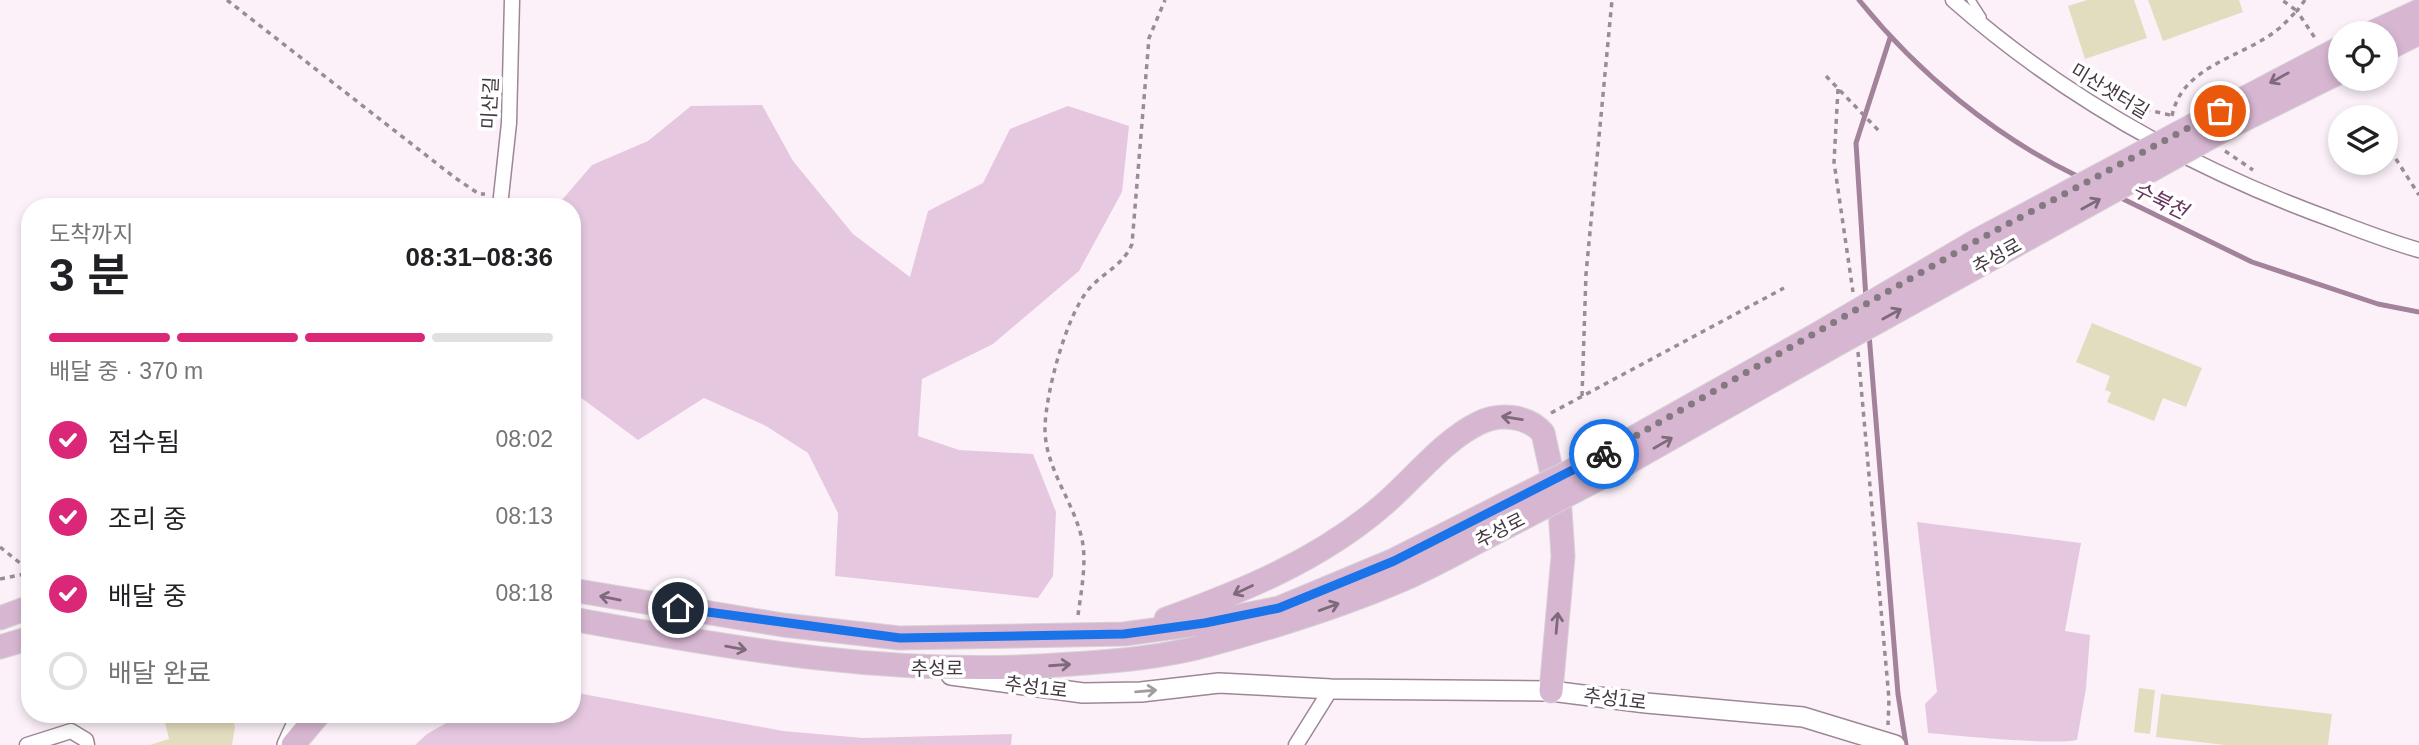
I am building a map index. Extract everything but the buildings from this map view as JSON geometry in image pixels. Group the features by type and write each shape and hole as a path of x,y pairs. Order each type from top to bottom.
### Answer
{"main road":[{"path":"2396,21 2419,10"},
{"path":"2398,44 2419,33"},
{"name":"추성로","path":"581,591 783,625 900,638 1124,634 1205,623 1279,608 1508,514 1602,466 2225,119 2328,47"},
{"name":"추성로","path":"2225,119 2328,77"},
{"path":"1124,634 1234,594 1328,548 1382,506 1460,435 1480,423 1502,416 1524,420 1543,433 1560,510 1563,556 1550,691"},
{"name":"추성로","path":"581,621 792,657 908,668 1026,668 1141,659 1207,646 1325,609 1404,579 1508,514"},
{"path":"0,618 21,610"},
{"path":"0,647 21,641"},
{"path":"293,745 311,723"}],"street":[{"name":"미산길","path":"501,198 509,123 512,0"},
{"name":"미산샛터길","path":"1953,0 1995,37 2057,82 2127,126 2269,197 2419,250"},
{"name":"추성1로","path":"908,668 1083,693 1141,692 1219,683 1331,689 1550,691 1646,704 1803,717 1887,745 1895,745"},
{"path":"1296,745 1331,689"},
{"path":"287,745 297,723"},
{"path":"27,745 71,730 86,740 87,745"}],"lane":[{"path":"1971,0 1995,37"}],"path":[{"path":"227,0 454,177 479,194 494,198"},
{"path":"1075,634 1083,545 1051,459 1045,428 1052,387 1070,324 1088,290 1127,258 1132,244 1149,38 1166,0"},
{"path":"1582,396 1587,274 1612,0"},
{"path":"2305,0 2297,11 2328,45"},
{"path":"1826,76 1881,132"},
{"path":"1838,89 1835,162 1853,296"},
{"path":"2398,162 2419,195"},
{"path":"1539,428 1547,415 1784,288"},
{"path":"1857,338 1889,699 1887,745"},
{"path":"0,547 21,564"},
{"path":"0,579 21,574"}],"shaded area":[{"path":"762,105 793,161 853,234 910,277 928,211 983,183 1010,129 1068,106 1129,126 1122,192 1079,271 993,344 922,379 918,436 959,450 1033,454 1056,512 1053,576 1038,598 835,576 838,513 808,453 766,426 704,398 638,440 581,398 581,198 564,198 592,165 648,141 691,106"},
{"path":"1917,522 2081,543 2065,631 2090,635 2086,688 2077,740 2028,741 1928,733 1925,704 1937,692"},
{"path":"581,694 783,731 863,738 1012,734 1011,745 415,745 446,723 581,723"}],"waterway":[{"name":"수북천","path":"1859,0 1906,53 1959,100 2017,142 2079,177"},
{"path":"1866,299 1856,143 1890,38"},
{"name":"수북천","path":"2119,197 2252,262 2378,304 2419,312"},
{"path":"1869,334 1898,694 1906,745"}],"way so far":[{"path":"1604,454 1976,241 2220,111"}],"route":[{"path":"678,608 783,625 900,638 1124,634 1205,623 1279,608 1394,561 1604,454"}]}
